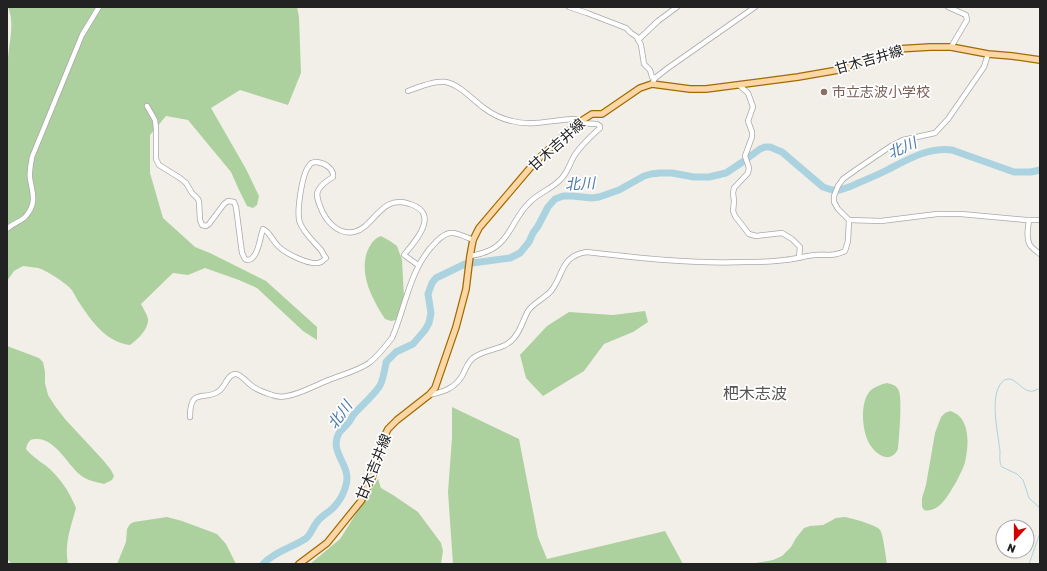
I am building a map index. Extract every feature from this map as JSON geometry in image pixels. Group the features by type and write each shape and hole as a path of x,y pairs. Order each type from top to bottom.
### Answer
{"main road":[{"name":"甘木吉井線","path":"299,564 327,543 362,501 372,478 381,443 388,429 397,420 429,396 435,388 456,327 466,290 473,240 479,228 536,161 578,123 592,114 602,114 640,88 652,84 690,89 706,89 739,85 844,69 897,49 951,47 988,54 1040,60"}],"street":[{"path":"7,229 24,218 31,210 34,200 30,174 32,157 82,36 99,7"},
{"path":"569,7 587,12 626,28 637,37 641,45 644,64 650,70 652,77 655,78"},
{"path":"587,12 589,7"},
{"path":"638,40 653,25 677,7"},
{"path":"652,84 655,78 755,7"},
{"path":"948,7 966,15 967,20 951,47"},
{"path":"988,54 984,67 939,130 935,133 903,140 891,146 857,169 843,179 838,186 834,196 834,202 838,209 849,220 882,220 937,214 961,214 1040,220"},
{"path":"408,91 428,84 446,82 454,85 485,110 510,121 527,123 563,119 576,120 578,123 597,124 600,126 600,128 573,158 566,173 560,180 535,197 518,216 503,241 488,251 470,256"},
{"path":"739,85 748,93 753,107 748,121 752,132 752,137 745,156 749,168 748,173 734,188 733,211 749,234 756,236 782,233 789,236 800,247 799,258"},
{"path":"147,106 155,120 156,159 159,166 186,183 198,199 200,202 200,220 202,225 206,226 210,224 224,204 228,201 234,202 244,259 252,259 254,256 259,245 263,229 267,231 278,246 290,255 315,263 322,262 326,258 302,228 298,207 308,166 317,162 332,170 333,177 319,188 317,194 321,210 331,224 337,229 346,232 354,232 362,229 380,210 395,203 407,202 416,206 422,212 425,221 421,231 404,255 418,265"},
{"path":"429,396 443,392 450,388 462,376 473,358 482,353 508,344 519,332 529,310 533,305 543,299 551,291 568,261 581,253 587,252 671,260 711,262 783,260 815,255 832,256 845,251 849,231 849,220"},
{"path":"1029,220 1028,242 1040,254"},
{"path":"190,417 190,408 194,399 218,392 233,374 239,375 255,389 280,397 297,393 363,367 376,358 392,338 418,265 431,246 449,233 455,233 473,240"}],"green space":[{"path":"8,7 297,7 299,17 301,73 288,105 240,90 211,108 246,169 259,196 257,205 253,208 247,206 231,172 188,120 166,116 150,135 150,173 163,218 195,247 266,281 317,327 317,340 303,331 257,288 205,268 188,275 173,273 141,304 146,313 148,323 142,334 130,345 113,340 106,335 88,315 70,288 46,271 38,268 23,266 14,271 7,281 7,74 11,33 11,20"},
{"path":"381,236 397,246 402,260 404,298 396,320 391,321 385,319 376,304 366,279 365,261 368,249 378,237"},
{"path":"645,311 648,322 633,332 604,344 584,371 543,396 526,378 520,355 547,326 569,312 613,315"},
{"path":"7,346 39,358 43,362 48,395 65,419 103,460 114,476 112,480 104,484 88,480 77,472 49,443 35,439 31,440 28,444 26,449 60,479 76,508 67,542 68,564 12,564 7,559"},
{"path":"887,383 898,389 900,399 898,449 891,457 882,456 870,445 866,436 863,422 863,408 870,391"},
{"path":"452,407 519,439 538,537 547,559 665,531 683,564 453,564 448,492 452,438"},
{"path":"950,411 957,414 965,425 968,440 965,462 955,484 944,501 933,509 924,510 922,507 922,498 926,485 935,433 941,417"},
{"path":"378,479 381,488 418,512 441,543 443,551 441,564 310,564 340,539"},
{"path":"167,517 217,534 226,544 236,564 117,564 126,542 127,529 130,524 134,522"},
{"path":"845,517 869,524 880,530 887,564 750,564 773,560 782,556 791,547 804,528 823,525 836,518"}],"waterway":[{"name":"北川","path":"263,564 272,556 307,537 315,524 333,508 341,497 347,478 344,465 338,453 336,440 339,433 354,414 379,387 386,362 396,352 413,344 425,330 429,323 431,313 428,294 432,283 436,278 465,264 510,258 520,253 529,242 548,207 555,199 563,196 599,197 619,190 644,176 651,174 672,173 694,177 709,177 726,173 765,147 770,147 782,152 823,187 832,190 840,190 849,187 911,158 935,150 952,150 1014,172 1031,172 1040,170"},
{"path":"1040,388 1035,391 1031,391 1010,379 1005,380 998,388 995,405 1001,465 1002,467 1017,474 1023,480 1029,498 1040,508"},
{"path":"1029,564 1040,533"}],"place":[{"name":"市立志波小学校","path":"824,92"}],"district":[{"name":"杷木志波","path":"755,393"}]}
